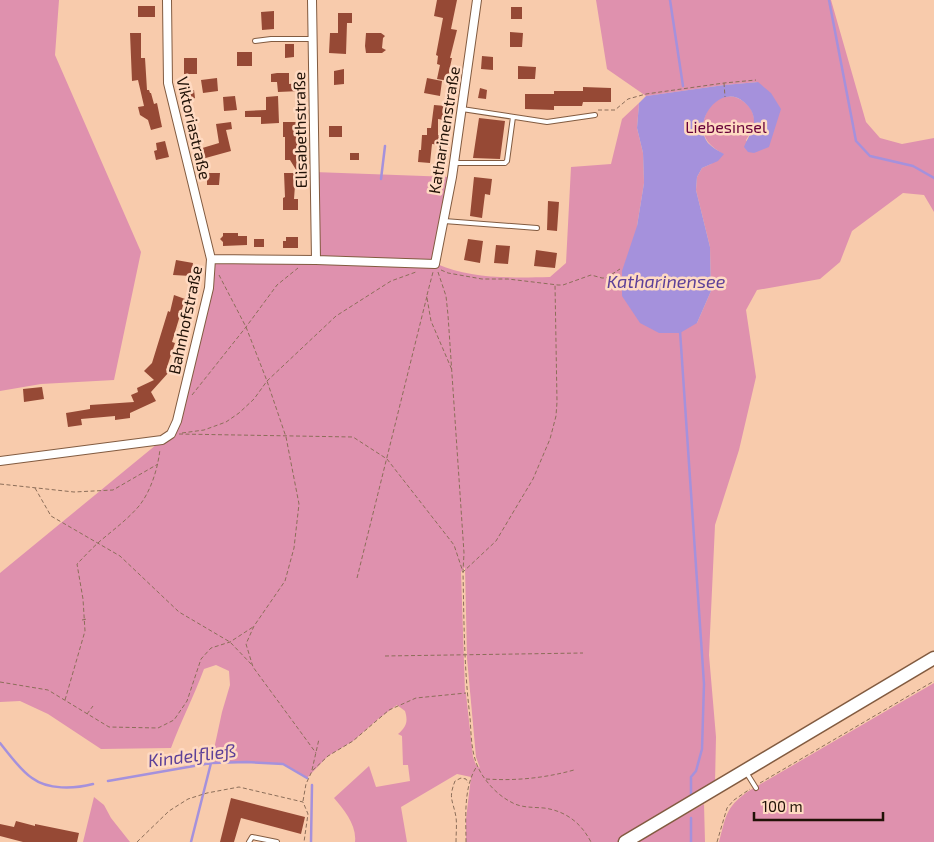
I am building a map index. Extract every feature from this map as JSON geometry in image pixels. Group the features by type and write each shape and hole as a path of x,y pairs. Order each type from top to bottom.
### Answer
{"main road":[{"path":"625,842 934,658"}],"street":[{"name":"Viktoriastraße","path":"167,0 168,83 211,259"},
{"name":"Elisabethstraße","path":"312,0 312,260"},
{"name":"Katharinenstraße","path":"435,264 454,163 477,0"},
{"name":"Bahnhofstraße","path":"171,434 177,421 209,288 211,259 435,264"},
{"path":"0,461 162,440 171,434"}],"lane":[{"path":"255,41 312,39"},
{"path":"462,109 547,122 594,115"},
{"path":"454,163 505,163 513,117"},
{"path":"444,221 537,228"},
{"path":"745,770 755,787"},
{"path":"249,842 252,837 257,837 277,842"}],"path":[{"path":"594,115 598,110 615,110 628,99 646,94 756,80"},
{"path":"724,84 725,96"},
{"path":"211,259 246,327 267,381 286,437 299,504 294,548 285,581 254,626 246,644 253,666"},
{"path":"182,399 194,394 276,285 312,260"},
{"path":"357,578 435,264"},
{"path":"591,842 586,832 572,818 560,812 546,808 521,806 509,801 485,779 474,758 467,692 464,552 453,373 446,296 436,267 448,273 482,279 508,279 563,285 591,275 606,278 620,269"},
{"path":"171,434 204,430 226,422 254,399 267,381 336,316 391,281 417,272"},
{"path":"463,572 496,541 534,479 550,439 556,416 557,402 555,284"},
{"path":"427,296 431,321 453,373"},
{"path":"171,434 353,437 387,459 454,545 463,572"},
{"path":"64,701 84,631 83,599 77,564 97,543 140,505 150,486 158,464 162,440"},
{"path":"0,484 74,492 113,490 158,464"},
{"path":"35,488 51,516 120,556 179,612 230,642 245,656 316,753"},
{"path":"83,620 87,619"},
{"path":"0,682 48,690 109,727 158,728 174,720 187,701 201,659 211,648 230,642 254,626"},
{"path":"384,656 583,653"},
{"path":"717,842 727,808 734,800 934,681"},
{"path":"312,771 328,756 353,741 397,705 416,698 467,692"},
{"path":"87,714 93,706"},
{"path":"304,842 308,814 303,802 306,784 312,771 319,739"},
{"path":"466,842 469,783 477,765"},
{"path":"485,779 526,779 574,770"},
{"path":"456,842 456,817 451,802 452,790 455,781 461,778 466,779 469,783"},
{"path":"138,842 169,810 188,799 208,793 239,787 303,802"}],"green space":[{"path":"0,0 59,0 55,55 141,252 114,380 41,384 0,391"},
{"name":"Liebesinsel","path":"596,0 831,0 866,122 880,138 902,144 934,138 934,212 924,195 903,193 852,231 840,262 820,279 757,290 746,310 756,377 739,450 715,525 709,655 716,737 715,783 622,842 466,842 466,819 471,777 457,774 401,807 407,842 355,842 352,824 334,798 369,766 376,787 410,781 408,765 403,765 402,736 398,734 405,726 406,715 405,711 397,705 353,741 328,756 307,778 283,764 211,763 230,685 229,671 216,665 204,669 171,748 101,749 48,714 20,701 0,702 0,573 171,434 209,288 211,259 316,260 314,172 451,177 437,264 477,275 550,277 566,263 571,167 611,164 622,119 639,103 637,128 643,153 644,183 637,226 697,323 711,291 710,247 696,190 697,177 702,168 711,164 723,154 708,142 703,130 703,123 708,110 717,100 729,96 740,99 749,107 754,117 753,127 746,140 754,153 758,82 646,96 607,69","holes":["465,567 467,658 476,757 480,768 476,765 473,757 465,692 461,572"]},
{"path":"934,683 934,842 719,842 730,808 747,792"},
{"path":"94,797 104,805 111,818 130,842 83,842"},
{"path":"704,804 705,842 637,842"}],"water":[{"name":"Katharinensee","path":"758,82 771,93 781,109 769,147 754,153 748,152 744,147 753,128 754,119 748,106 735,97 726,97 718,100 706,115 703,124 704,134 708,143 724,154 718,161 702,168 697,177 696,190 710,247 711,291 697,323 680,333 659,333 640,323 622,296 622,271 637,226 644,183 643,153 637,128 639,103 646,96"}],"building":[{"path":"437,0 457,0 451,29 457,30 450,58 452,58 449,81 437,79 440,65 437,64 438,56 436,55 443,18 434,16"},
{"path":"138,6 155,6 155,17 138,17"},
{"path":"511,7 522,7 522,19 511,19"},
{"path":"274,11 274,29 262,30 261,12"},
{"path":"338,13 352,13 352,23 347,23 346,54 329,53 330,33 338,33"},
{"path":"510,32 523,33 522,47 510,47"},
{"path":"130,33 141,33 141,58 145,58 147,90 151,93 154,104 157,103 162,127 151,130 148,120 140,115 138,107 144,106 138,80 132,81"},
{"path":"366,33 381,33 385,36 382,48 386,50 382,53 366,53"},
{"path":"285,44 294,44 294,57 285,58"},
{"path":"237,52 252,52 252,66 237,66"},
{"path":"482,56 493,57 493,70 481,69"},
{"path":"184,58 197,58 197,74 184,74"},
{"path":"518,66 536,67 535,79 518,79"},
{"path":"344,69 344,84 334,85 334,71"},
{"path":"289,73 289,84 299,83 300,91 278,92 277,82 271,82 271,74"},
{"path":"217,78 218,91 203,93 201,80"},
{"path":"427,78 442,81 440,96 424,93"},
{"path":"583,87 611,88 611,102 583,102 582,106 554,106 554,110 525,109 525,94 583,91"},
{"path":"480,88 487,90 486,99 478,98"},
{"path":"194,90 195,98 186,101 184,92"},
{"path":"235,96 237,110 224,111 223,97"},
{"path":"278,96 279,123 261,124 261,117 245,117 245,111 266,110 266,97"},
{"path":"434,105 446,106 444,120 438,119 438,135 442,135 441,145 432,144 430,163 418,162 422,135 427,135 427,128 431,128"},
{"path":"479,118 505,121 500,159 473,158"},
{"path":"231,122 232,129 226,130 231,151 202,159 199,149 219,143 216,124"},
{"path":"283,122 299,122 299,185 295,185 294,199 298,199 298,210 283,210 283,198 285,197 284,173 298,173 290,160 285,160"},
{"path":"329,126 342,126 342,137 329,137"},
{"path":"165,141 169,157 156,160 154,151 157,150 156,143"},
{"path":"350,153 359,153 359,160 350,160"},
{"path":"207,173 220,173 219,185 207,185"},
{"path":"474,177 492,179 490,195 485,194 482,218 470,216"},
{"path":"548,201 559,202 557,231 547,230"},
{"path":"223,233 238,233 238,236 247,236 247,245 223,246 223,242 220,239"},
{"path":"286,237 298,237 298,248 283,248 283,241 286,241"},
{"path":"254,239 264,239 264,247 254,247"},
{"path":"468,239 483,241 480,263 464,260"},
{"path":"496,245 510,246 508,264 494,263"},
{"path":"536,250 557,253 555,268 534,266"},
{"path":"176,260 193,263 191,276 173,275"},
{"path":"174,295 185,299 172,342 175,343 166,370 169,372 151,392 156,401 130,413 130,418 115,420 115,416 81,419 82,425 68,427 66,413 90,409 90,405 134,402 131,395 138,392 137,388 154,380 144,371 152,363"},
{"path":"42,387 44,399 24,402 23,389"},
{"path":"231,798 305,817 301,834 241,818 234,842 220,842"},
{"path":"16,821 79,833 77,842 23,842 0,836 0,824 14,827"}],"waterway":[{"path":"670,0 683,86"},
{"path":"829,0 856,141 870,156 913,166 934,178"},
{"path":"381,179 385,146"},
{"path":"680,331 704,684 702,749 696,771 691,777 691,796"},
{"name":"Kindelfließ","path":"0,743 23,771 38,782 61,787 78,787 93,784"},
{"name":"Kindelfließ","path":"108,781 211,763 247,762 283,764 307,778"},
{"path":"191,842 211,763"},
{"name":"Kindelfließ","path":"311,842 312,785"},
{"path":"691,818 691,842"}]}
